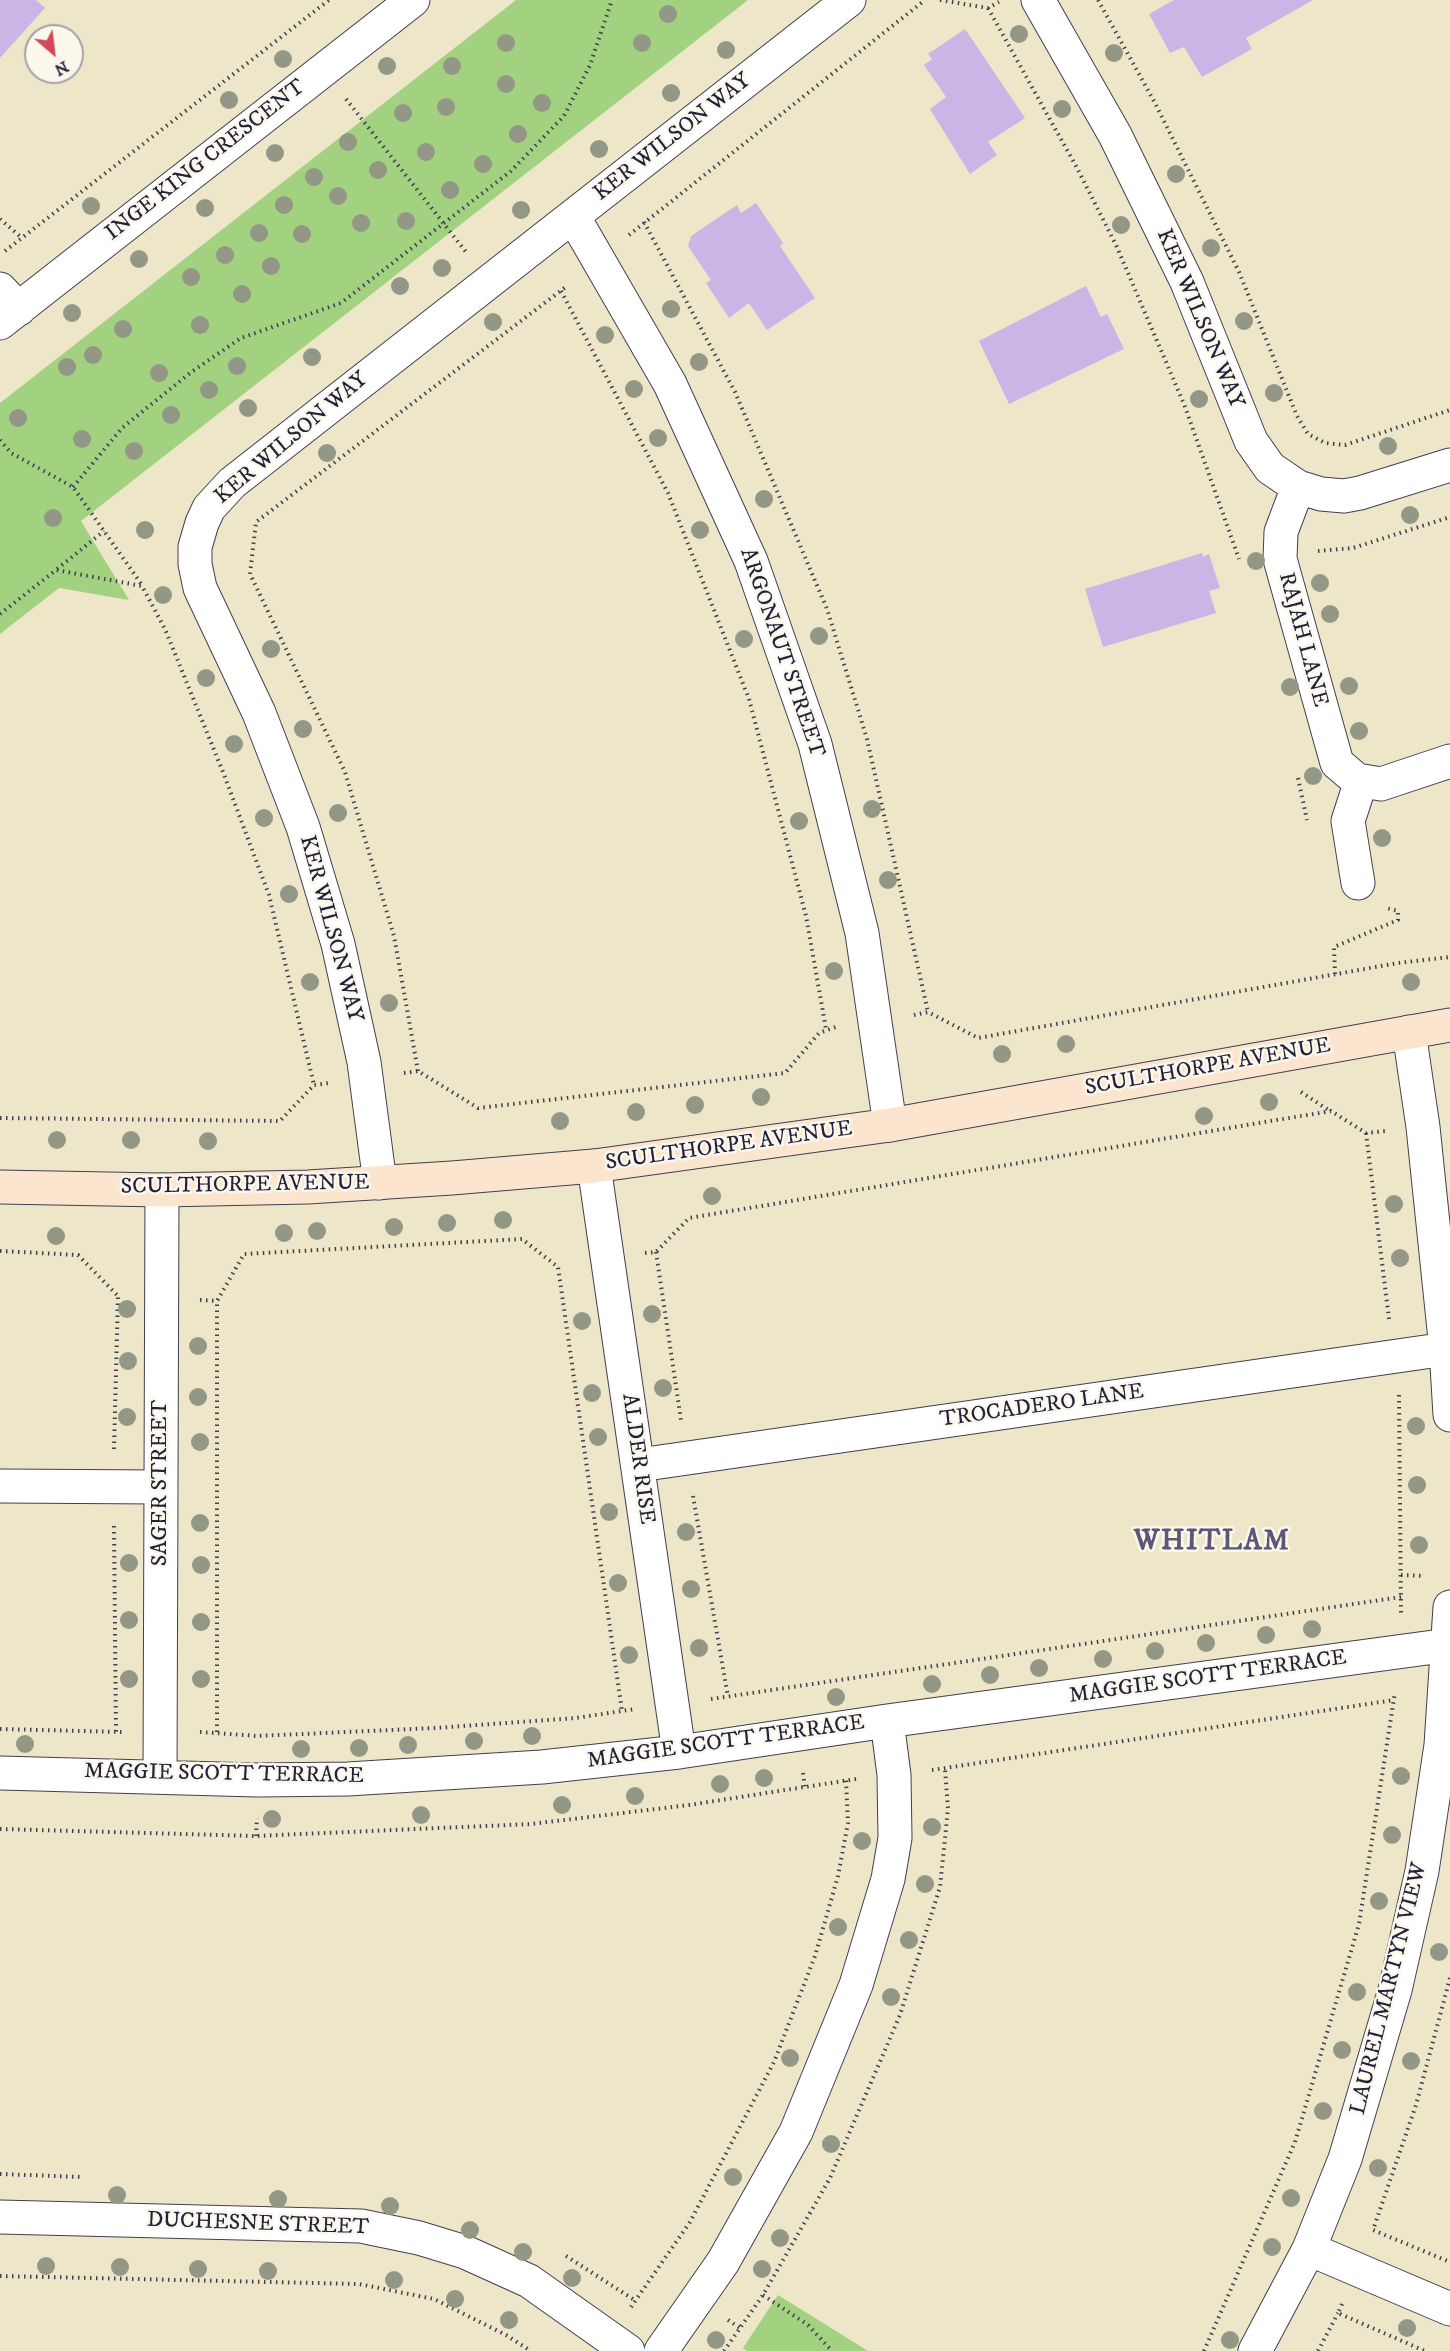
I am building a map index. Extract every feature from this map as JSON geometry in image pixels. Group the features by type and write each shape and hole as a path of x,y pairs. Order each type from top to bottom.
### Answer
{"street":[{"name":"INGE KING CRESCENT","path":"6,307 413,0"},
{"name":"KER WILSON WAY","path":"380,1183 364,1062 338,944 303,827 259,713 202,596 196,572 195,547 209,508 232,483 849,0"},
{"name":"KER WILSON WAY","path":"1038,0 1115,135 1186,282 1251,441 1270,468 1298,487 1329,496 1353,495 1450,465"},
{"name":"ARGONAUT STREET","path":"573,216 670,384 746,550 815,744 861,933 890,1125"},
{"name":"RAJAH LANE","path":"1298,487 1285,516 1280,541 1284,576 1332,752 1341,769 1360,782"},
{"path":"1359,883 1348,821 1360,782 1381,784 1450,761"},
{"name":"SCULTHORPE AVENUE","path":"0,1187 162,1190 380,1183 594,1166 890,1125 1450,1025"},
{"path":"1409,1032 1423,1127 1446,1349 1450,1415"},
{"name":"ALDER RISE","path":"594,1166 679,1752"},
{"name":"SAGER STREET","path":"160,1776 162,1190"},
{"name":"TROCADERO LANE","path":"639,1465 1446,1349"},
{"path":"0,1486 160,1487"},
{"name":"LAUREL MARTYN VIEW","path":"1255,2351 1309,2249 1345,2159 1372,2077 1422,1871 1441,1745 1450,1606"},
{"name":"MAGGIE SCOTT TERRACE","path":"0,1773 257,1780 348,1779 542,1767 679,1752 887,1721 1448,1645"},
{"path":"661,2351 723,2262 790,2142 831,2052 856,1985 886,1890 895,1838 894,1775 887,1721"},
{"name":"DUCHESNE STREET","path":"0,2217 361,2226 419,2238 465,2252 529,2281 628,2351"},
{"path":"1309,2249 1450,2309"}],"path":[{"path":"0,255 330,0"},
{"path":"73,487 122,428 190,373 241,338 341,303 511,171 564,116 590,65 612,0"},
{"path":"561,291 668,493 749,699 806,916 826,1029 785,1073 478,1108 418,1071 394,936 345,772 250,574 256,522 561,291 925,0"},
{"path":"939,0 988,8 1002,0"},
{"path":"1098,0 1155,103 1239,272 1297,416 1308,434 1324,443 1345,445 1450,410"},
{"path":"988,8 1077,168 1116,245 1184,404 1241,564"},
{"path":"292,31 520,321"},
{"path":"0,219 22,238"},
{"path":"0,440 11,453 73,487 142,586 170,640 269,895 314,1085 280,1121 0,1118"},
{"path":"1230,532 1253,531 1306,550 1353,548 1450,517"},
{"path":"0,614 104,531"},
{"path":"56,570 142,586"},
{"path":"1296,767 1308,822"},
{"path":"1335,974 1334,947 1398,920 1398,911 1383,907"},
{"path":"928,1012 978,1038 1335,974 1450,957"},
{"path":"656,1252 689,1218 1331,1111 1366,1133"},
{"path":"522,1239 558,1267 622,1711 576,1718 435,1728 269,1735 217,1732 217,1301 244,1254 522,1239"},
{"path":"0,1251 78,1255 118,1296"},
{"path":"728,1697 1401,1597"},
{"path":"945,1769 1394,1700 1359,1924 1296,2142 1204,2351"},
{"path":"0,1729 116,1732"},
{"path":"0,1829 256,1836 531,1824 690,1805 846,1780 848,1823 838,1876 814,1956 774,2062 690,2222 636,2301"},
{"path":"1450,1978 1416,2105 1373,2230 1450,2262"},
{"path":"0,2276 359,2284 434,2300 506,2335 531,2351"},
{"path":"763,2295 808,2325 832,2351"},
{"path":"1318,2351 1338,2313"}],"green space":[{"path":"516,0 748,0 81,521 129,600 59,588 0,634 0,403"},
{"path":"778,2295 868,2351 747,2351 743,2348"}],"building":[{"path":"0,0 36,0 45,8 31,24 24,24 24,31 0,58"},
{"path":"1174,0 1313,0 1246,38 1252,49 1202,77 1184,47 1170,53 1149,14"},
{"path":"965,29 1025,118 988,142 997,155 970,174 930,109 946,97 924,65 932,59 928,54"},
{"path":"756,203 783,243 780,246 815,298 767,330 749,303 729,318 706,283 711,280 688,246 691,236 737,205 741,213"},
{"path":"1086,286 1101,317 1107,314 1124,349 1009,404 979,341"},
{"path":"1202,553 1203,557 1209,554 1220,588 1209,591 1216,613 1103,647 1085,589"}],"district":[{"name":"WHITLAM","path":"1212,1543"}]}
